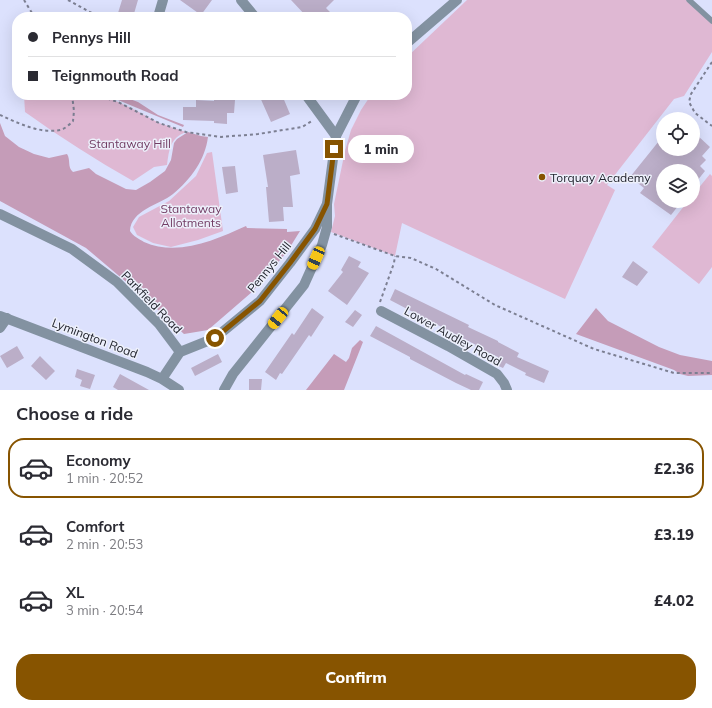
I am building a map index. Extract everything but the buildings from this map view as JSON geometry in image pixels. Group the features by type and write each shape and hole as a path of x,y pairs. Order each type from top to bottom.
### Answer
{"street":[{"path":"159,12 163,0"},
{"path":"241,0 251,12"},
{"path":"412,39 457,0"},
{"path":"310,100 336,136"},
{"path":"224,390 233,374 304,285 322,245 327,227 327,204 336,136 354,100"},
{"name":"Pennys Hill","path":"180,352 215,338 260,301 315,229 327,204"},
{"name":"Parkfield Road","path":"0,214 72,249 117,282 159,324 180,352"},
{"name":"Lower Audley Road","path":"381,311 448,346 497,374 507,390"},
{"path":"0,328 3,317"},
{"name":"Lymington Road","path":"3,317 162,379 179,390"},
{"path":"162,379 180,352"}],"lane":[{"path":"689,0 712,21"}],"path":[{"path":"24,0 31,12"},
{"path":"68,0 90,12"},
{"path":"712,62 691,94 689,102 695,113 712,126"},
{"path":"0,115 27,126 50,130 62,130 73,121 73,100"},
{"path":"112,100 159,123 186,132 221,137 258,134 302,127 321,115"},
{"path":"331,232 395,256 411,258 436,269 494,305 594,349 674,373 712,373"},
{"path":"381,311 378,308 394,263 395,256"}],"green space":[{"name":"Torquay Academy","path":"467,0 689,0 712,21 712,52 684,96 674,99 664,112 656,112 656,122 607,185 615,190 565,299 402,223 395,256 331,232 335,216 334,204 345,151 351,130 361,110 368,100 412,100 412,52"},
{"name":"Stantaway Hill","path":"24,100 114,100 159,123 186,132 173,141 167,165 154,167 133,181 78,148 25,112"},
{"name":"Stantaway Allotments","path":"212,152 223,231 198,240 171,247 153,243 137,235 133,227 139,217 169,201 196,176 207,153"},
{"path":"710,174 712,176 712,267 699,284 652,247 683,208 700,208 700,186"}],"shaded area":[{"path":"118,100 133,100 138,102 158,115 184,125 183,127"},
{"path":"0,123 5,136 19,147 34,154 49,158 67,154 70,168 73,172 89,168 96,174 126,189 136,190 165,171 171,160 174,143 177,139 188,132 208,137 204,154 186,182 173,194 140,213 135,218 130,231 134,236 144,242 170,248 196,245 222,237 246,226 247,228 287,229 287,232 300,231 287,252 252,292 208,330 184,334 144,297 86,248 0,201"},
{"path":"596,308 608,321 659,347 680,355 712,361 712,375 688,376 680,374 674,370 576,334"},
{"path":"360,340 363,342 344,390 306,390 334,354 346,362 352,348"}],"place":[{"name":"Torquay Academy","path":"542,177"}],"route":[{"path":"215,338 260,301 315,229 327,204 334,149"}]}
